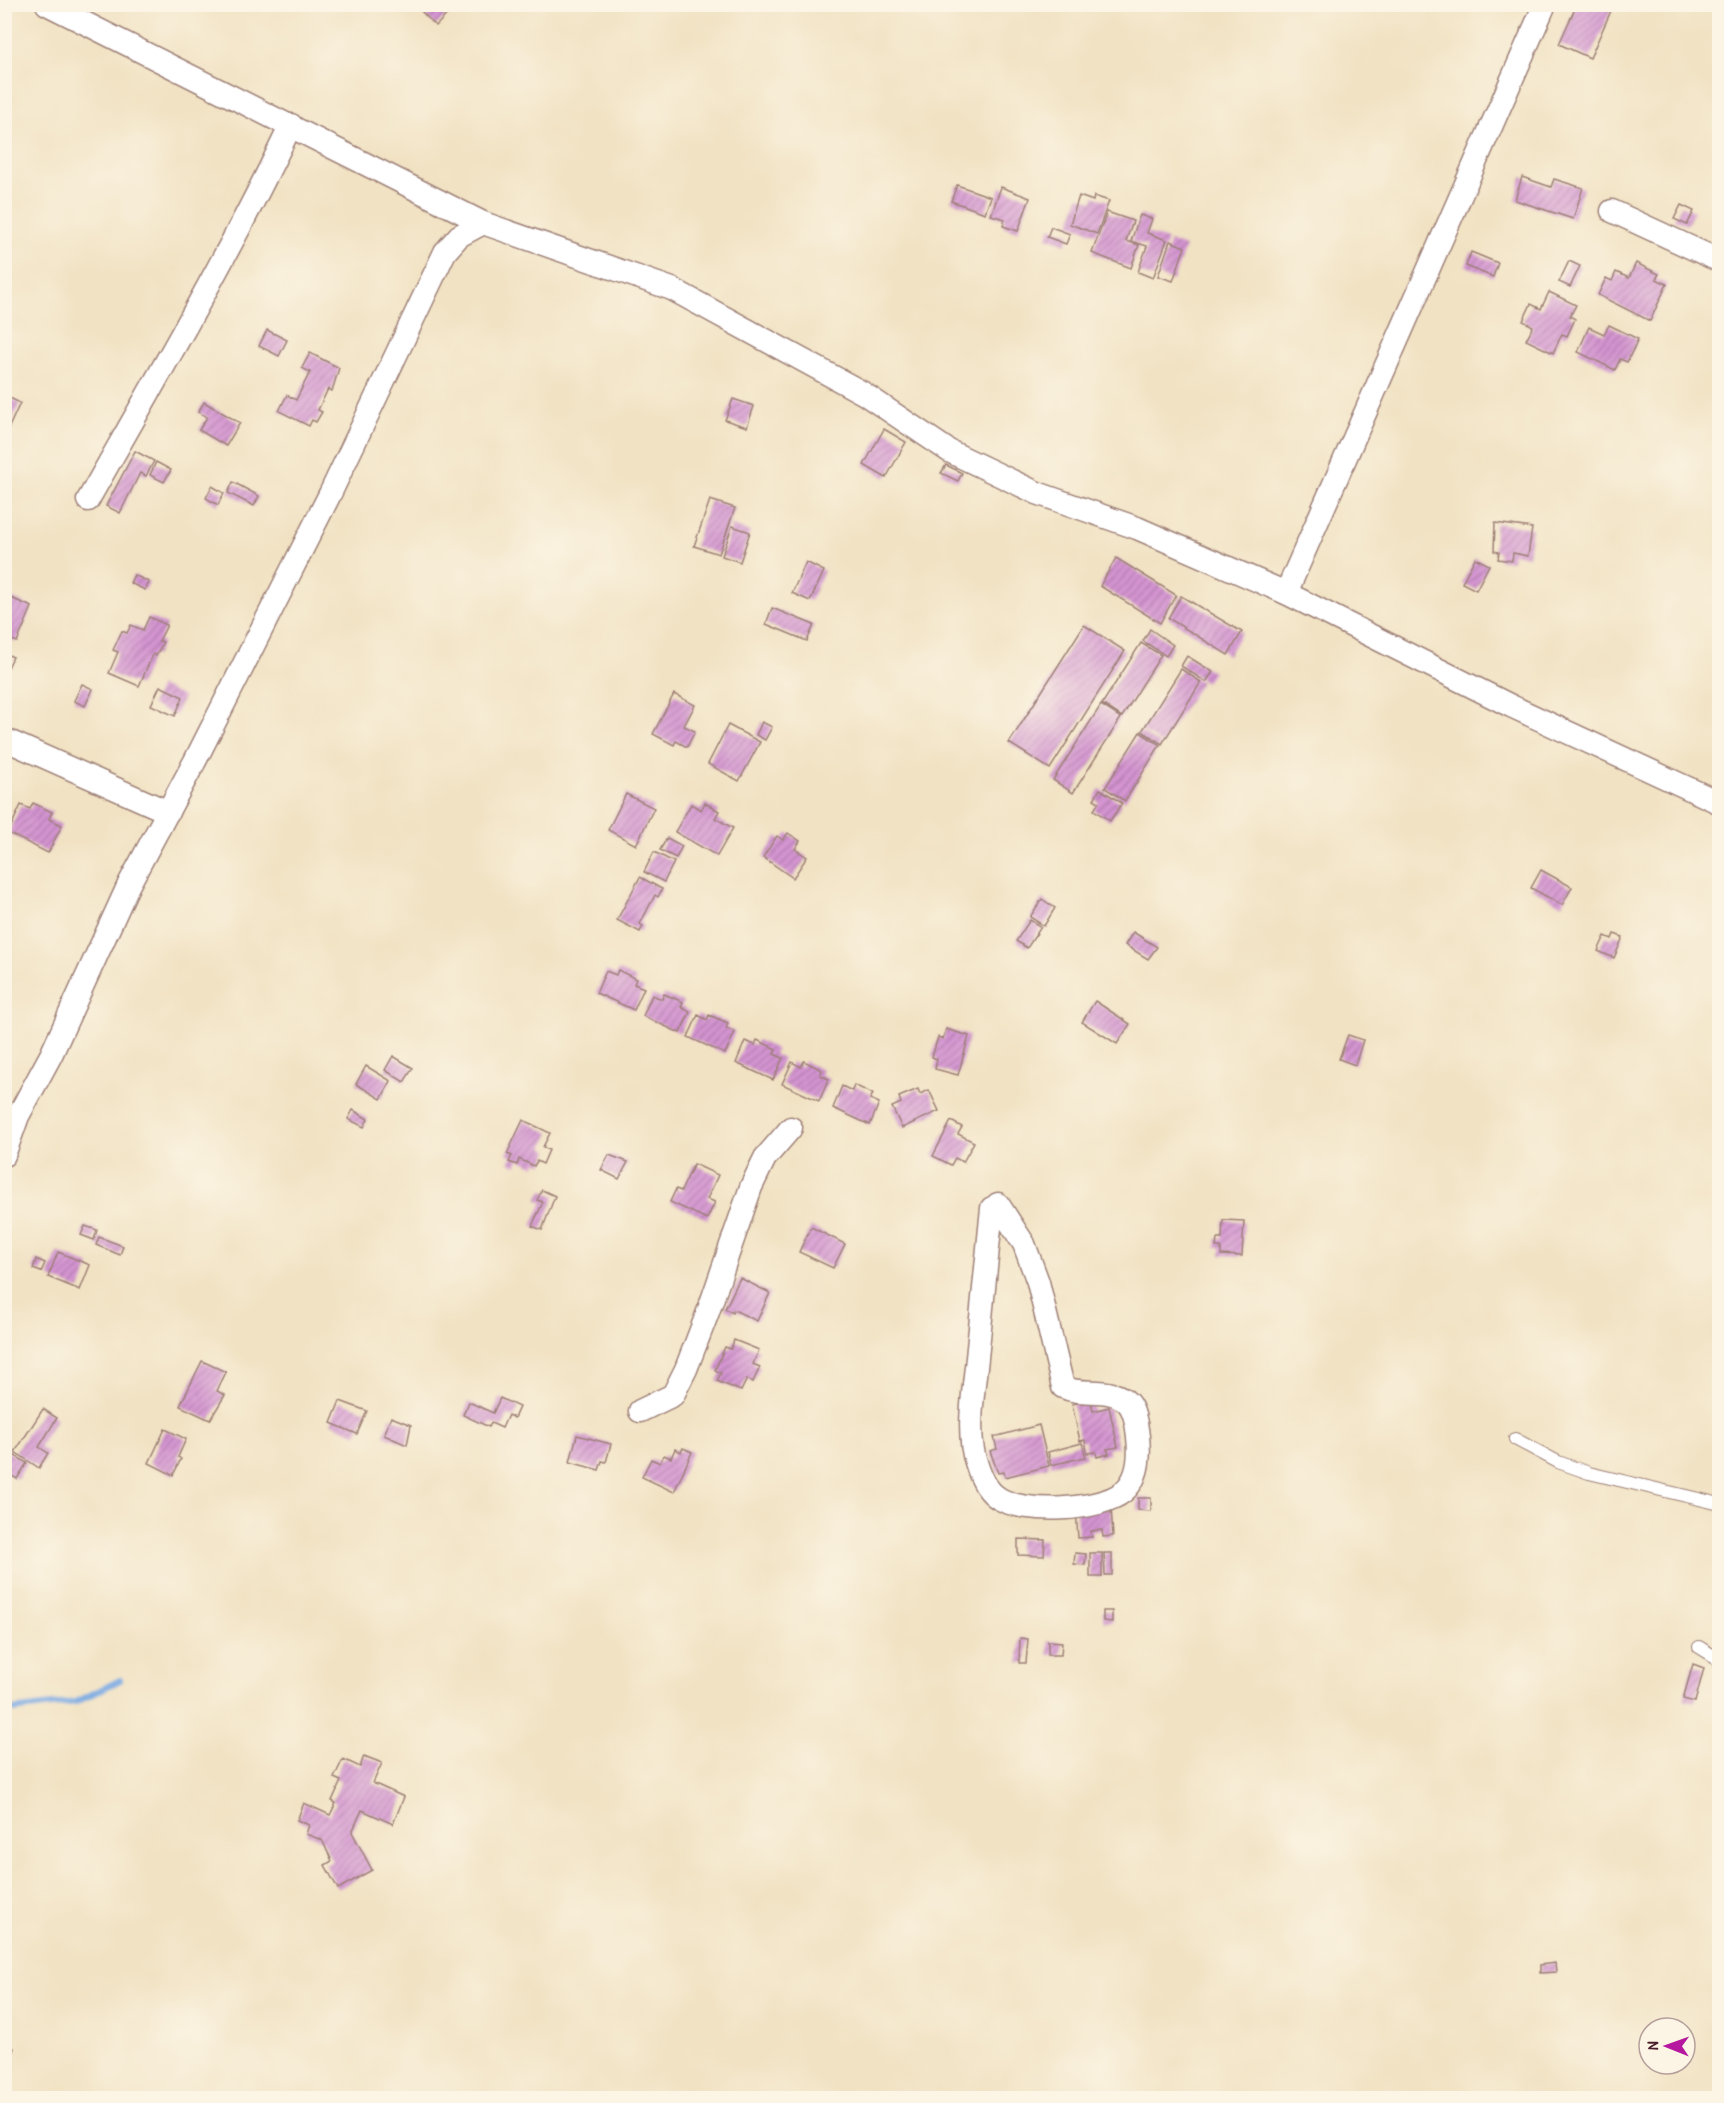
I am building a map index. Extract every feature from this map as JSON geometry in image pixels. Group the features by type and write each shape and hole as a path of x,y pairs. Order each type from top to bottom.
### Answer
{"street":[{"path":"47,4 483,223 672,290 863,393 949,451 1037,493 1137,528 1286,593 1511,706 1719,803"},
{"path":"1286,593 1545,4"},
{"path":"88,500 177,344 263,184 291,125"},
{"path":"1612,211 1719,261"},
{"path":"4,1155 18,1116 51,1055 129,884 330,494 445,252 459,236 483,223"},
{"path":"4,738 168,812"},
{"path":"640,1411 673,1395 708,1312 750,1187 765,1158 791,1128"},
{"path":"995,1206 1024,1245 1038,1282 1063,1387 1072,1392 1117,1395 1129,1403 1137,1425 1140,1456 1134,1477 1124,1491 1106,1500 1056,1508 1021,1508 999,1499 984,1483 974,1459 974,1392 995,1206"}],"lane":[{"path":"1515,1438 1558,1462 1589,1473 1719,1504"},
{"path":"1699,1647 1717,1658 1719,1667"}],"building":[{"path":"414,4 450,4 453,8 436,26"},
{"path":"1577,4 1614,4 1590,58 1559,44"},
{"path":"1522,177 1551,187 1554,179 1583,188 1573,219 1515,200"},
{"path":"957,185 991,197 985,213 951,201"},
{"path":"1001,187 1030,198 1018,231 1003,226 1005,219 991,215"},
{"path":"1079,196 1093,201 1094,196 1109,201 1097,234 1070,224"},
{"path":"1681,205 1694,211 1687,225 1674,219"},
{"path":"1107,212 1133,221 1126,241 1139,245 1131,268 1092,253"},
{"path":"1140,215 1152,219 1147,233 1167,240 1153,278 1138,272 1147,246 1131,241"},
{"path":"1051,227 1070,234 1066,244 1047,237"},
{"path":"1170,241 1185,247 1173,281 1158,276"},
{"path":"1471,252 1498,263 1493,277 1466,266"},
{"path":"1569,261 1580,266 1570,287 1559,282"},
{"path":"1636,263 1659,274 1656,279 1667,284 1650,321 1598,295 1606,278 1612,281 1616,272 1629,278"},
{"path":"1549,292 1576,305 1570,316 1575,319 1567,336 1562,334 1553,353 1526,340 1533,326 1523,321 1531,304 1541,309"},
{"path":"1609,325 1638,339 1627,362 1620,359 1615,370 1578,352 1589,327 1604,334"},
{"path":"267,330 287,340 279,356 259,346"},
{"path":"310,353 339,368 332,391 328,389 318,410 322,412 316,422 312,420 309,426 279,411 287,395 296,400 310,372 302,368"},
{"path":"4,395 20,403 4,438"},
{"path":"733,399 754,406 747,427 725,420"},
{"path":"204,402 240,423 226,446 199,430 207,417 198,412"},
{"path":"884,429 906,442 886,478 864,465"},
{"path":"135,451 154,461 146,476 140,473 120,513 106,506"},
{"path":"156,462 171,470 164,482 150,475"},
{"path":"946,465 962,473 958,481 941,473"},
{"path":"233,482 259,496 254,506 228,493"},
{"path":"212,486 224,493 218,505 206,498"},
{"path":"710,500 735,508 719,554 694,546"},
{"path":"1495,523 1532,528 1528,556 1513,553 1512,561 1498,559 1499,552 1494,551"},
{"path":"732,526 750,532 740,562 722,556"},
{"path":"1116,558 1176,595 1160,623 1100,586"},
{"path":"1475,558 1489,565 1476,590 1462,583"},
{"path":"806,562 824,571 810,601 792,593"},
{"path":"134,575 149,582 145,590 130,583"},
{"path":"4,595 32,607 17,642 4,637"},
{"path":"1181,596 1242,632 1228,655 1168,618"},
{"path":"772,608 814,625 807,641 766,624"},
{"path":"149,617 167,625 159,641 163,642 156,656 153,654 139,686 109,673 118,652 113,650 122,631 127,633 131,625 143,630"},
{"path":"1084,625 1125,651 1050,769 1009,743"},
{"path":"1150,629 1173,645 1166,656 1143,641"},
{"path":"1141,643 1161,655 1122,717 1102,704"},
{"path":"4,647 9,649 6,654 13,657 4,676"},
{"path":"1187,656 1213,672 1206,682 1181,666"},
{"path":"1181,669 1201,682 1162,744 1142,731"},
{"path":"82,684 93,689 85,706 74,701"},
{"path":"160,686 183,697 175,716 151,705"},
{"path":"674,694 695,705 684,726 695,731 687,747 676,741 674,745 653,734"},
{"path":"1101,705 1121,718 1073,793 1053,780"},
{"path":"762,722 772,727 765,740 756,735"},
{"path":"728,725 760,742 739,781 708,764"},
{"path":"1140,732 1160,745 1125,801 1105,788"},
{"path":"1100,789 1122,803 1110,821 1094,810 1099,802 1094,799"},
{"path":"626,794 654,808 636,845 608,830"},
{"path":"33,803 52,812 49,819 62,825 48,853 8,833 21,805 30,809"},
{"path":"705,803 719,811 715,818 733,828 717,856 675,832 691,804 701,810"},
{"path":"788,833 800,841 795,849 807,857 793,878 763,857 777,836 783,840"},
{"path":"667,838 682,846 676,858 660,850"},
{"path":"654,852 674,862 664,882 644,872"},
{"path":"1541,870 1572,887 1562,905 1531,888"},
{"path":"640,877 662,889 658,897 655,895 640,924 643,926 640,932 617,920"},
{"path":"1042,899 1055,908 1044,926 1030,917"},
{"path":"1030,920 1041,927 1027,948 1016,941"},
{"path":"1133,932 1157,947 1148,959 1125,945"},
{"path":"1614,934 1623,937 1614,958 1598,951 1605,936 1612,939"},
{"path":"618,970 636,979 634,984 644,988 634,1010 596,993 606,971 616,975"},
{"path":"664,994 683,1002 681,1007 690,1012 680,1033 643,1016 652,995 662,999"},
{"path":"1095,1001 1130,1024 1117,1044 1082,1022"},
{"path":"698,1015 707,1020 709,1015 728,1023 726,1028 735,1032 725,1054 688,1037"},
{"path":"946,1029 969,1036 958,1075 935,1069 937,1059 932,1057 938,1037 943,1039"},
{"path":"1348,1035 1363,1040 1355,1065 1339,1059"},
{"path":"757,1040 776,1049 774,1054 783,1058 773,1080 736,1063 745,1041 755,1045"},
{"path":"393,1056 413,1068 404,1082 385,1070"},
{"path":"804,1061 822,1070 820,1075 829,1079 819,1101 782,1084 792,1062 801,1067"},
{"path":"366,1066 391,1081 381,1099 356,1084"},
{"path":"854,1085 873,1094 870,1099 879,1103 870,1125 833,1108 842,1086 852,1091"},
{"path":"918,1089 920,1094 929,1090 939,1111 902,1128 892,1107 901,1103 899,1097"},
{"path":"353,1110 368,1119 364,1127 348,1119"},
{"path":"523,1120 550,1133 543,1147 549,1150 543,1164 537,1161 534,1166 519,1159 517,1165 509,1162 512,1156 507,1154"},
{"path":"951,1121 962,1127 958,1134 974,1142 963,1162 955,1158 951,1165 933,1156"},
{"path":"609,1155 628,1162 619,1179 601,1170"},
{"path":"694,1164 718,1175 707,1199 715,1202 707,1219 670,1202 676,1189 681,1191"},
{"path":"542,1190 555,1196 542,1230 532,1226 543,1202 537,1200"},
{"path":"1223,1220 1244,1221 1242,1256 1221,1255 1221,1247 1216,1247 1217,1239 1222,1239"},
{"path":"85,1226 97,1230 94,1240 81,1235"},
{"path":"811,1227 845,1244 833,1268 799,1252"},
{"path":"99,1237 123,1246 120,1255 96,1245"},
{"path":"58,1252 90,1265 80,1290 48,1277"},
{"path":"36,1259 45,1263 41,1272 33,1269"},
{"path":"740,1278 770,1293 757,1321 734,1310 733,1313 725,1309"},
{"path":"734,1340 759,1350 753,1364 760,1367 753,1382 747,1379 741,1391 717,1381 721,1373 715,1370 725,1347 731,1349"},
{"path":"202,1361 226,1372 217,1391 225,1395 210,1420 180,1406"},
{"path":"500,1398 519,1407 514,1418 508,1415 502,1428 491,1423 489,1427 463,1415 469,1402 493,1413"},
{"path":"1091,1400 1093,1411 1109,1407 1118,1447 1107,1449 1109,1454 1097,1457 1096,1452 1087,1453 1085,1440 1080,1441 1072,1404"},
{"path":"340,1401 367,1411 357,1434 331,1423"},
{"path":"43,1409 57,1418 39,1447 48,1453 39,1468 15,1452"},
{"path":"391,1417 411,1425 407,1445 384,1435"},
{"path":"1039,1425 1049,1466 1005,1477 1004,1472 998,1473 990,1451 997,1449 994,1437"},
{"path":"165,1429 186,1439 178,1457 181,1459 173,1475 149,1463"},
{"path":"577,1435 611,1444 606,1462 602,1461 599,1470 570,1462"},
{"path":"1082,1443 1086,1457 1051,1465 1048,1452"},
{"path":"683,1448 692,1452 674,1492 642,1477 651,1459 660,1463 664,1455 671,1458 675,1449 681,1452"},
{"path":"4,1449 27,1463 17,1479 4,1471"},
{"path":"1138,1498 1151,1498 1151,1511 1138,1510"},
{"path":"1111,1508 1113,1536 1103,1537 1102,1530 1091,1531 1092,1537 1078,1538 1076,1510"},
{"path":"1018,1539 1045,1540 1044,1556 1018,1555"},
{"path":"1075,1553 1086,1554 1085,1565 1074,1564"},
{"path":"1090,1553 1102,1553 1102,1577 1090,1577"},
{"path":"1104,1553 1112,1553 1112,1575 1105,1575"},
{"path":"1103,1611 1112,1611 1112,1622 1103,1621"},
{"path":"1020,1638 1028,1639 1026,1663 1019,1663"},
{"path":"1048,1641 1062,1642 1061,1655 1048,1655"},
{"path":"1693,1664 1704,1668 1695,1702 1683,1699"},
{"path":"364,1756 382,1763 373,1783 404,1797 393,1824 362,1810 352,1832 372,1870 338,1889 325,1865 332,1861 322,1840 306,1834 309,1825 297,1820 304,1803 330,1815 336,1803 332,1801 341,1781 334,1778 343,1759 360,1767"},
{"path":"1555,1963 1556,1972 1540,1973 1540,1965"},
{"path":"4,2045 14,2048 5,2078 4,2078"}],"waterway":[{"path":"4,1711 76,1702 120,1680"}]}
